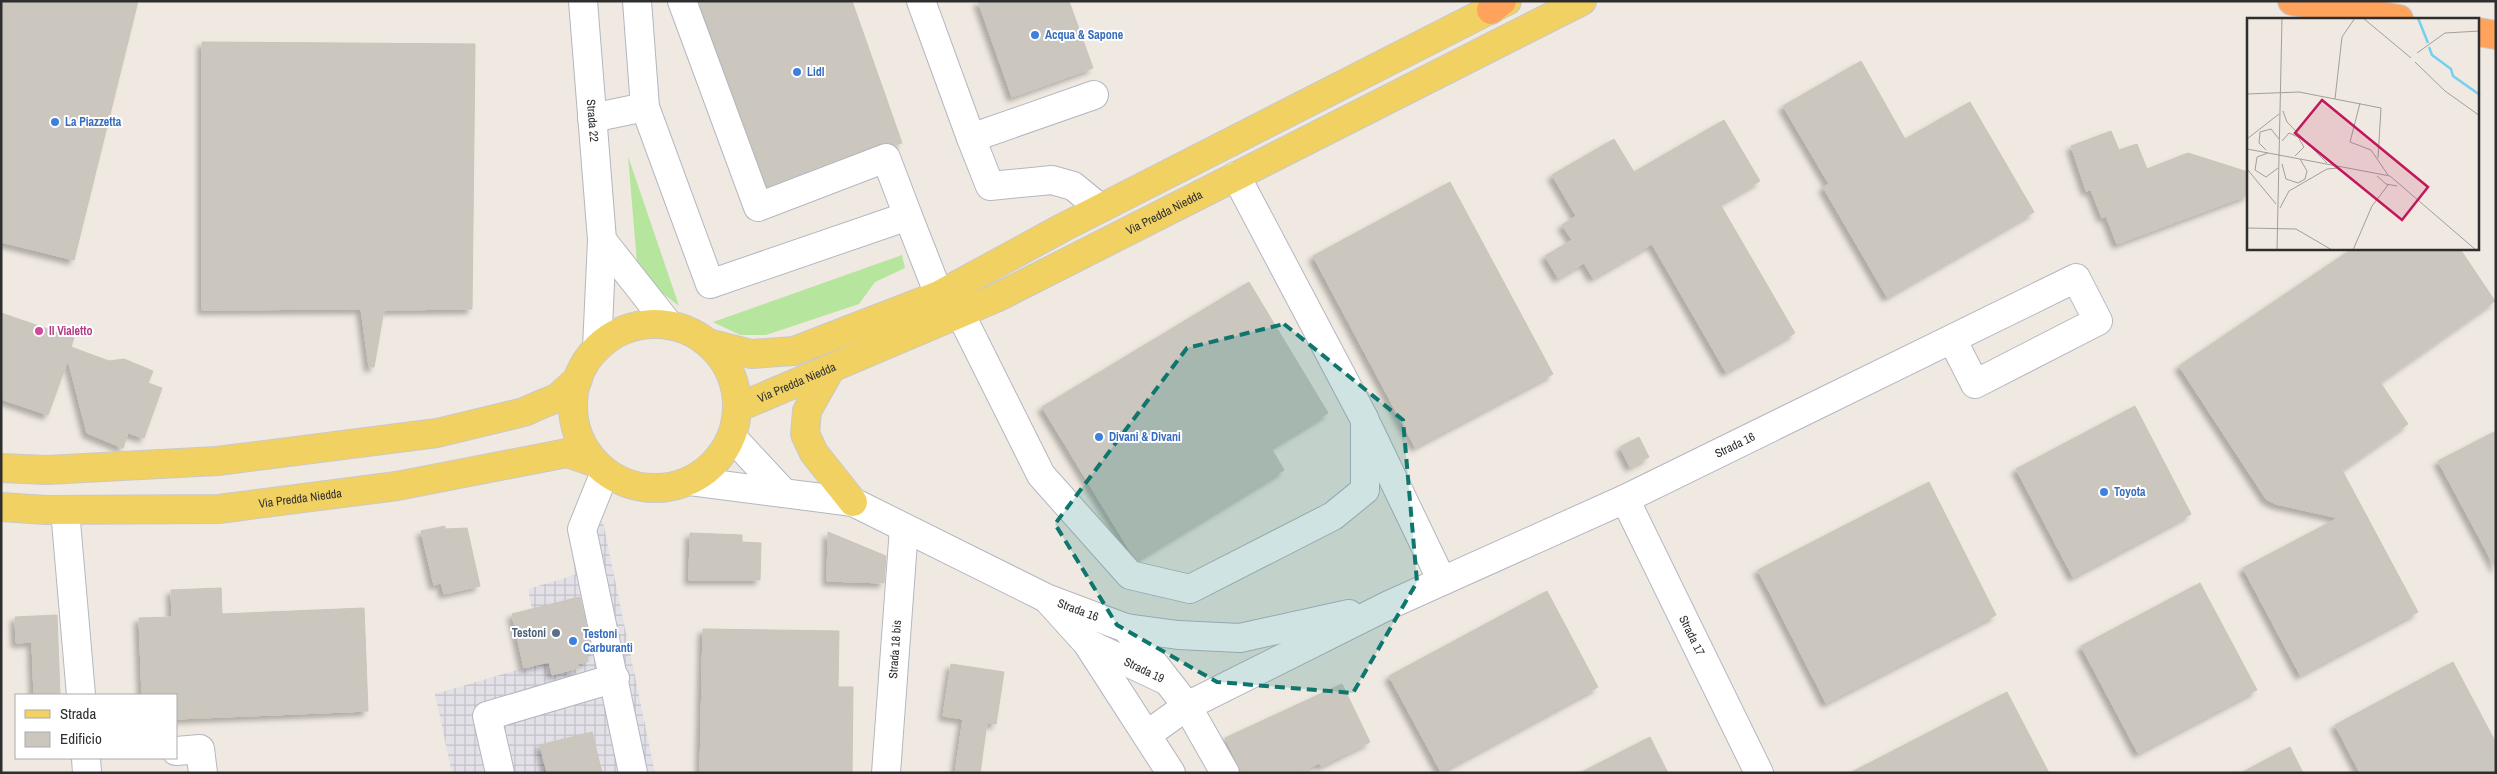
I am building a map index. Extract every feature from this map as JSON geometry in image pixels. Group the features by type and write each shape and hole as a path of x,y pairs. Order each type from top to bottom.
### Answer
{"highway":[{"path":"2292,1 2393,18"},
{"path":"2480,32 2496,35"}],"main road":[{"name":"Via Predda Niedda","path":"737,408 996,298 1582,1"},
{"path":"708,343 724,362 734,384 737,408 732,437 721,455 707,470 690,481 668,487 646,488 625,483 600,467 583,447 575,422 573,396 586,362 598,348 613,336 630,328 650,324 669,325 689,332 708,343 751,354 794,351 939,294 1100,208 1500,4"},
{"path":"830,370 807,410 805,434 814,453 853,502"},
{"path":"1,468 46,470 217,461 437,433 524,412 556,398 578,379"},
{"name":"Via Predda Niedda","path":"1,507 64,510 219,509 397,486 567,453 600,467"}],"street":[{"name":"Strada 22","path":"583,1 602,240 598,348"},
{"path":"637,1 645,107 710,284 908,216"},
{"path":"682,1 758,207 886,158 939,294"},
{"path":"921,1 990,186 1052,180 1073,186 1100,208"},
{"path":"971,138 1094,95"},
{"path":"592,118 645,107"},
{"path":"1236,176 1365,420 1442,581"},
{"path":"602,240 669,325"},
{"name":"Strada 16","path":"1148,734 1187,706 1389,605 1625,499 2076,278 2098,321 1976,384 1952,339"},
{"path":"960,313 1041,475 1130,575 1190,589 1333,516 1365,490 1365,420"},
{"path":"732,437 784,493"},
{"path":"600,467 582,529 615,678 633,773"},
{"name":"Strada 16","path":"690,481 853,502 1046,598 1126,628 1178,635 1240,638 1389,605"},
{"name":"Strada 17","path":"1625,499 1759,773"},
{"path":"64,510 81,694"},
{"name":"Strada 18 bis","path":"886,773 904,528"},
{"name":"Strada 19","path":"1046,598 1087,643 1148,734 1171,773"},
{"name":"Strada 19","path":"1126,628 1167,681"},
{"name":"Strada 19","path":"1087,643 1167,681"},
{"path":"500,773 487,716 615,678"},
{"path":"1167,681 1187,706 1225,773"},
{"path":"178,751 200,749 203,773"},
{"path":"86,759 87,773"}],"highlighted area":[{"path":"1284,324 1403,420 1417,582 1353,693 1217,682 1117,625 1055,524 1187,348"}],"shaded area":[{"name":"Testoni Carburanti","path":"603,522 655,773 452,773 435,694 524,668 512,614 532,609 528,589 575,575 571,532"}],"green space":[{"path":"628,156 679,306 652,285 637,263"},
{"path":"902,255 905,268 875,282 859,304 766,335 740,335 713,322"}],"building":[{"name":"La Piazzetta","path":"1,1 138,1 74,260 1,242"},
{"name":"Lidl","path":"699,1 852,1 902,143 895,145 880,143 767,187"},
{"name":"Acqua & Sapone","path":"978,1 1069,1 1093,68 1012,97"},
{"path":"202,42 475,44 472,309 384,310 374,367 369,367 361,309 202,310"},
{"path":"1861,61 1905,139 1970,102 2034,212 1887,297 1823,187 1829,184 1783,106"},
{"path":"1724,120 1760,181 1720,204 1795,333 1726,372 1652,244 1593,278 1584,263 1558,278 1545,256 1572,240 1562,225 1576,216 1552,175 1614,139 1634,172"},
{"path":"2111,131 2119,150 2137,144 2147,169 2188,153 2247,172 2247,195 2117,244 2106,216 2102,218 2091,190 2086,191 2071,146"},
{"path":"1450,182 1553,374 1415,447 1313,256"},
{"path":"2351,250 2461,250 2495,301 2380,382 2408,424 2342,470 2418,612 2300,675 2243,568 2338,518 2276,504 2266,499 2179,366"},
{"path":"1249,282 1328,413 1271,448 1284,470 1137,560 1042,407"},
{"path":"1,313 74,338 71,347 109,361 124,359 153,371 148,383 162,388 144,438 128,433 123,448 87,433 68,360 48,415 1,399"},
{"name":"Toyota","path":"2135,406 2191,514 2073,577 2016,469"},
{"path":"2496,431 2496,569 2438,461"},
{"path":"1639,437 1649,457 1630,467 1620,447"},
{"path":"1929,482 1996,615 1826,703 1758,570"},
{"path":"445,526 445,529 467,528 480,586 444,594 441,583 434,585 421,531"},
{"path":"828,532 886,556 884,583 827,581"},
{"path":"690,533 742,535 742,542 761,543 760,580 689,580"},
{"path":"2200,583 2257,690 2138,753 2081,646"},
{"path":"221,588 222,614 364,608 368,711 178,719 178,694 142,694 139,618 172,617 171,590"},
{"path":"1547,591 1598,687 1441,772 1389,676"},
{"name":"Testoni","path":"580,597 592,653 587,655 588,661 578,664 579,668 552,675 549,662 524,668 512,614"},
{"path":"57,615 60,694 34,694 32,642 16,643 15,617"},
{"path":"703,629 839,631 838,687 853,687 852,773 700,773"},
{"path":"2453,662 2496,743 2496,773 2360,773 2335,725"},
{"path":"951,664 1004,672 996,724 987,723 980,773 955,773 963,719 943,716"},
{"path":"1342,684 1370,742 1321,766 1319,763 1300,773 1242,773 1225,738"},
{"path":"2007,692 2049,773 1850,773"},
{"path":"592,732 602,773 547,773 540,745"},
{"path":"1650,737 1668,773 1580,773"},
{"path":"2290,747 2303,773 2241,773"}],"place":[{"name":"Acqua & Sapone","path":"1035,35"},
{"name":"Lidl","path":"797,72"},
{"name":"La Piazzetta","path":"55,122"},
{"name":"Il Vialetto","path":"39,331"},
{"name":"Divani & Divani","path":"1099,437"},
{"name":"Toyota","path":"2104,492"},
{"name":"Testoni","path":"556,633"},
{"name":"Testoni Carburanti","path":"573,641"}]}
